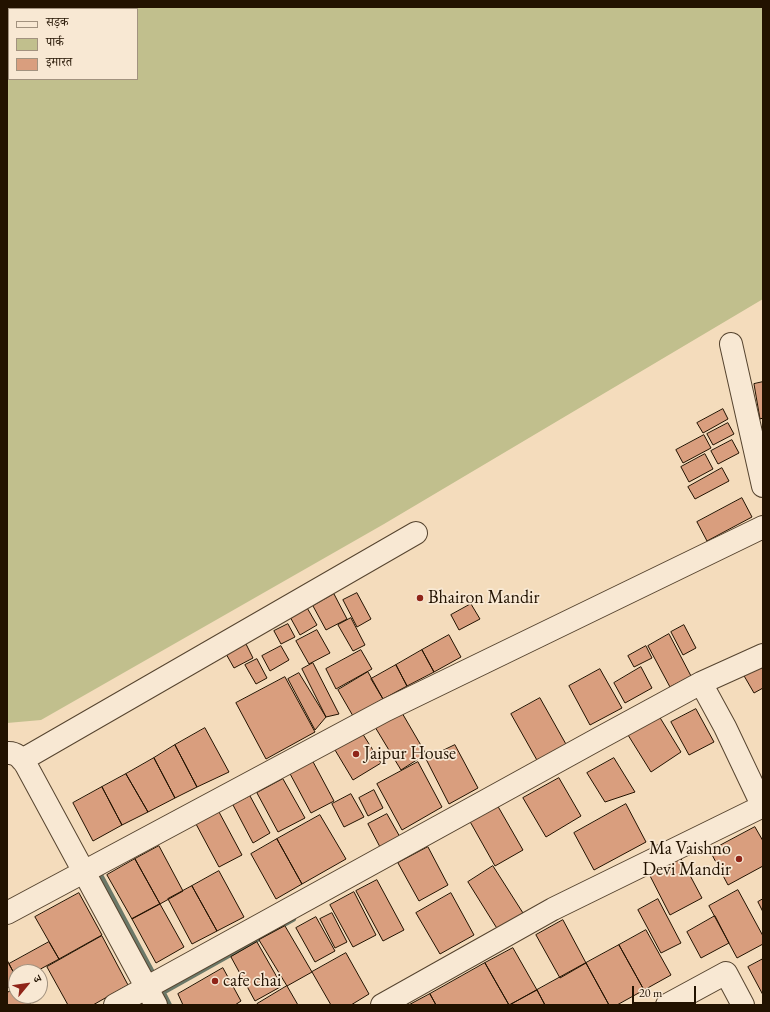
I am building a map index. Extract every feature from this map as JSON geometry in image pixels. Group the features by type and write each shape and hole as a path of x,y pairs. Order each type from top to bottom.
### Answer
{"street":[{"path":"731,344 763,486"},
{"path":"7,913 82,871 386,710 763,527"},
{"path":"154,988 82,871 15,756 416,533"},
{"path":"115,1005 154,988 701,684 763,655"},
{"path":"382,1005 553,909 763,807 701,684"},
{"path":"667,1005 726,973 743,1005"}],"green space":[{"path":"7,7 763,7 763,299 384,524 41,720 7,723"}],"building":[{"path":"763,382 763,418 760,419 754,384"},
{"path":"723,409 728,419 703,433 697,423"},
{"path":"728,423 734,434 713,445 707,434"},
{"path":"704,435 711,448 683,463 676,450"},
{"path":"732,440 739,453 718,464 711,451"},
{"path":"705,454 713,469 689,482 681,467"},
{"path":"722,468 729,481 695,499 688,487"},
{"path":"742,498 752,517 707,541 697,522"},
{"path":"357,593 371,619 357,627 343,600"},
{"path":"334,594 347,619 326,630 313,606"},
{"path":"471,604 480,619 459,630 451,615"},
{"path":"306,606 317,625 300,635 289,615"},
{"path":"351,618 365,645 353,651 338,625"},
{"path":"288,624 295,637 281,644 274,631"},
{"path":"684,625 696,648 683,655 671,632"},
{"path":"317,630 330,653 309,664 296,641"},
{"path":"669,634 691,676 670,687 648,646"},
{"path":"449,635 461,657 434,672 422,650"},
{"path":"245,642 253,658 234,668 225,652"},
{"path":"281,646 289,660 270,671 262,656"},
{"path":"646,646 652,658 634,667 628,656"},
{"path":"361,650 372,669 336,689 326,669"},
{"path":"422,650 434,672 407,686 396,665"},
{"path":"257,659 267,678 256,684 245,665"},
{"path":"313,663 339,714 326,717 302,669"},
{"path":"763,663 763,688 754,693 743,674"},
{"path":"396,665 407,686 383,699 371,679"},
{"path":"641,667 652,688 625,703 614,683"},
{"path":"600,669 622,708 590,725 569,686"},
{"path":"368,672 383,699 353,716 338,690"},
{"path":"299,673 326,717 315,730 288,679"},
{"path":"285,677 315,732 266,759 236,703"},
{"path":"540,698 567,746 538,762 511,714"},
{"path":"398,706 426,754 401,770 372,722"},
{"path":"696,709 714,742 689,755 671,722"},
{"path":"659,716 681,752 651,772 628,735"},
{"path":"205,728 229,772 197,787 175,745"},
{"name":"Jaipur House","path":"359,728 381,763 353,780 332,745"},
{"path":"175,745 197,787 175,798 154,758"},
{"path":"455,745 478,788 449,804 426,759"},
{"path":"154,758 175,798 148,812 126,774"},
{"path":"311,758 334,801 311,813 288,770"},
{"path":"614,758 635,792 605,802 587,773"},
{"path":"418,762 442,807 402,830 377,784"},
{"path":"126,774 148,812 122,825 102,787"},
{"path":"559,778 581,816 546,837 523,798"},
{"path":"283,779 305,818 278,832 257,793"},
{"path":"102,787 122,825 93,841 73,803"},
{"path":"374,790 383,808 368,816 359,798"},
{"path":"351,794 364,817 344,827 332,804"},
{"path":"250,796 270,833 253,843 233,805"},
{"path":"496,803 523,850 495,866 468,818"},
{"path":"626,804 646,842 594,870 574,833"},
{"path":"219,812 242,855 219,867 196,824"},
{"path":"387,814 400,837 380,847 368,824"},
{"path":"320,815 346,859 302,884 277,839"},
{"name":"Ma Vaishno Devi Mandir","path":"755,827 763,841 763,866 728,885 710,851"},
{"path":"277,839 302,884 276,899 251,854"},
{"path":"159,846 183,891 160,904 135,859"},
{"path":"428,847 448,885 419,901 398,863"},
{"path":"677,851 702,898 670,915 646,868"},
{"path":"135,859 160,904 132,919 107,875"},
{"path":"493,866 523,913 498,930 468,882"},
{"path":"219,871 244,917 217,931 192,886"},
{"path":"377,880 404,930 383,941 356,891"},
{"path":"192,886 217,931 192,944 168,899"},
{"path":"738,890 763,936 763,944 737,958 709,906"},
{"path":"354,892 376,935 353,947 330,905"},
{"path":"79,893 102,935 59,959 35,917"},
{"path":"451,893 474,935 440,954 416,913"},
{"path":"658,899 681,943 661,953 638,910"},
{"path":"763,899 763,912 758,902"},
{"path":"160,904 184,947 156,963 132,919"},
{"path":"332,913 347,942 335,948 320,919"},
{"path":"715,916 729,943 701,958 687,932"},
{"path":"316,917 335,951 315,962 296,928"},
{"path":"563,920 586,963 560,978 536,935"},
{"path":"285,926 312,972 287,986 259,940"},
{"path":"646,930 671,975 644,990 619,945"},
{"path":"102,936 128,985 93,1005 68,1005 48,966"},
{"path":"49,942 59,959 48,965 9,964"},
{"path":"257,942 282,986 255,1001 231,957"},
{"path":"619,945 644,990 617,1005 609,1005 586,963"},
{"path":"513,948 537,990 509,1005 485,963"},
{"path":"346,953 369,994 351,1005 331,1005 312,972"},
{"path":"763,959 763,995 748,967"},
{"path":"7,960 9,964 7,988"},
{"path":"485,963 509,1005 436,1005 430,994"},
{"path":"586,963 609,1005 545,1005 537,990"},
{"name":"cafe chai","path":"223,968 241,1001 235,1005 183,1005 178,994"},
{"path":"287,986 298,1005 257,1005 257,1004"},
{"path":"537,990 545,1005 510,1005"},
{"path":"7,993 8,1004 31,1005 7,1005"},
{"path":"430,994 436,1005 409,1005"}],"waterway":[{"path":"100,875 155,978"},
{"path":"163,992 293,919"},
{"path":"161,989 169,1005"}],"place":[{"name":"Bhairon Mandir","path":"420,598"},
{"name":"Jaipur House","path":"356,754"},
{"name":"Ma Vaishno Devi Mandir","path":"739,859"},
{"name":"cafe chai","path":"215,981"}]}
